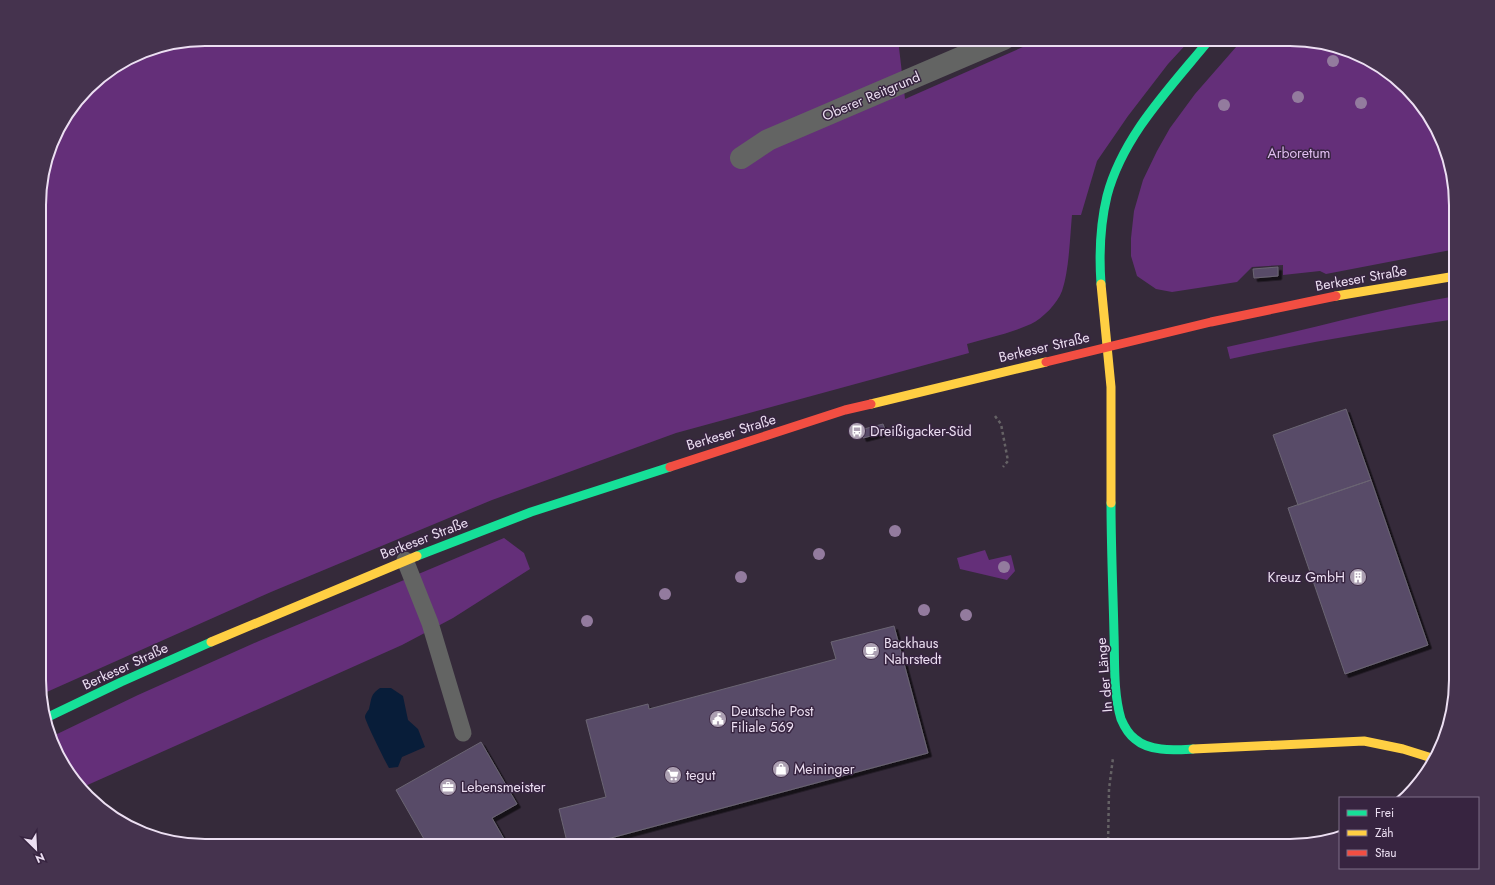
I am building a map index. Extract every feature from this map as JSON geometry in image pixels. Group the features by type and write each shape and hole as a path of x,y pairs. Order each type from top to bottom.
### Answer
{"main road":[{"name":"In der Länge","path":"1204,46 1148,117 1128,145 1116,171 1103,215 1100,270 1101,297 1111,389 1112,598 1118,702 1123,724 1136,741 1154,748 1178,750 1364,741 1403,749 1430,757"},
{"name":"Berkeser Straße","path":"50,716 121,682 232,633 405,560 531,512 845,410 1106,346 1211,322 1325,298 1449,277"}],"street":[{"name":"Oberer Reitgrund","path":"741,158 768,140 988,46"}],"lane":[{"path":"405,560 430,622 462,733"}],"path":[{"path":"995,416 1001,424 1008,461 1003,466"},
{"path":"1108,839 1113,758"}],"green space":[{"path":"194,46 899,46 905,99 1025,46 1185,46 1168,64 1128,116 1097,161 1081,215 1072,215 1068,264 1060,296 1049,310 1031,324 1007,333 967,344 969,353 676,433 492,500 271,592 46,692 47,184 54,154 62,134 73,116 92,92 125,67 154,54"},
{"name":"Arboretum","path":"1237,46 1311,47 1341,54 1370,67 1403,92 1422,116 1433,134 1444,164 1448,184 1449,250 1326,274 1320,271 1283,275 1283,265 1252,267 1237,282 1172,292 1156,289 1137,276 1131,256 1134,211 1143,180 1157,151 1170,128 1195,94"},
{"path":"1449,297 1449,320 1343,337 1230,359 1227,347"},
{"path":"504,538 524,553 530,569 453,618 402,645 86,786 67,760 56,735 138,695 259,641"},
{"path":"985,550 989,560 1011,555 1015,571 1007,580 960,569 957,558"}],"water":[{"path":"380,688 391,688 403,696 408,720 418,729 425,747 402,757 398,767 389,768 365,717 373,695"}],"building":[{"path":"1278,267 1278,276 1254,278 1253,269"},
{"path":"1346,409 1371,480 1298,505 1273,435"},
{"path":"883,424 886,432 863,438 860,430"},
{"name":"Kreuz GmbH","path":"1371,480 1428,645 1345,674 1288,508"},
{"path":"894,626 928,753 607,839 566,839 559,809 606,797 586,720 648,704 649,709 836,659 831,642"},
{"path":"481,742 517,804 492,818 504,839 424,839 396,790"}],"traffic: fast":[{"path":"1101,284 1101,229 1107,196 1114,174 1124,152 1136,132 1164,94 1204,46"},
{"path":"417,556 531,512 670,467"},
{"path":"1111,503 1115,676 1118,709 1121,719 1130,735 1148,746 1162,749 1193,749"},
{"path":"50,716 121,682 211,642"}],"traffic: slow":[{"path":"1336,296 1449,277"},
{"path":"1101,284 1111,387 1111,503"},
{"path":"871,404 1046,362"},
{"path":"211,642 417,556"},
{"path":"1193,749 1364,741 1403,749 1430,757"}],"traffic: jam":[{"path":"1046,362 1211,322 1336,296"},
{"path":"670,467 845,410 871,404"}],"place":[{"name":"Dreißigacker-Süd","path":"857,431"},
{"name":"Kreuz GmbH","path":"1358,577"},
{"name":"Backhaus Nahrstedt","path":"871,651"},
{"name":"Deutsche Post Filiale 569","path":"718,719"},
{"name":"Meininger","path":"781,769"},
{"name":"tegut","path":"673,775"},
{"name":"Lebensmeister","path":"448,787"}]}
